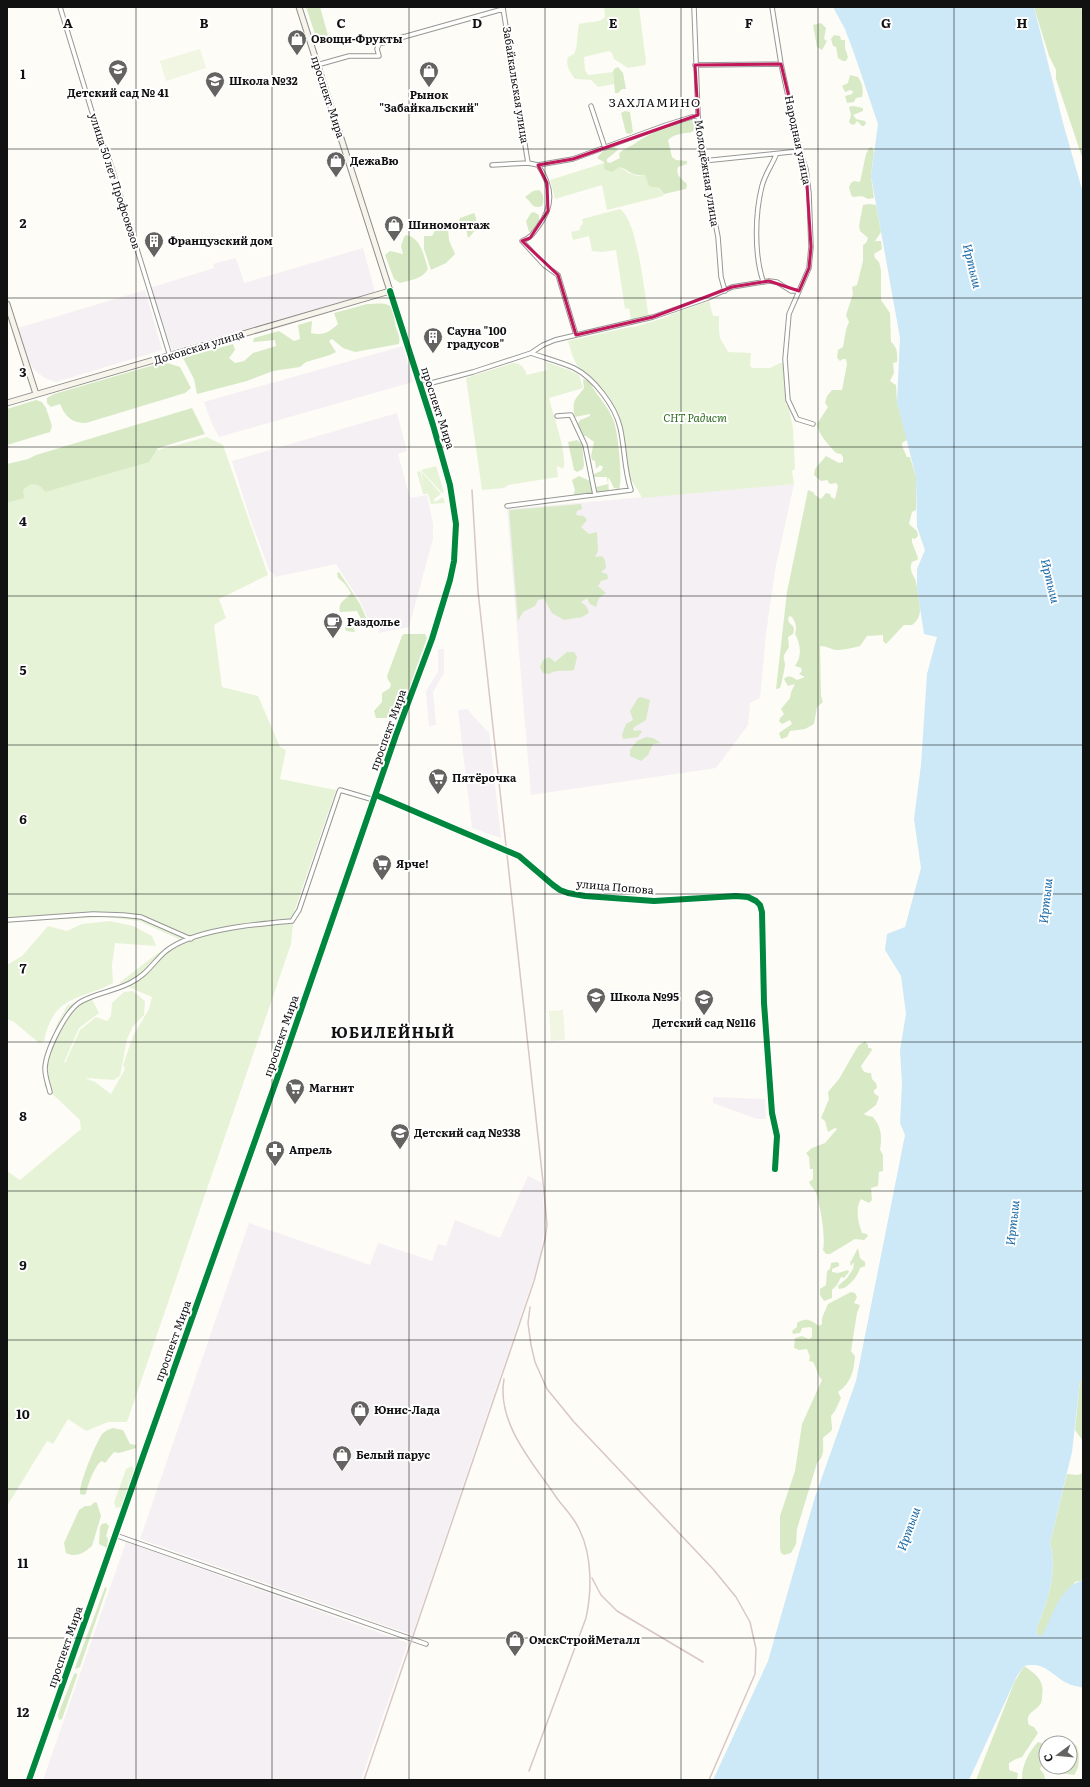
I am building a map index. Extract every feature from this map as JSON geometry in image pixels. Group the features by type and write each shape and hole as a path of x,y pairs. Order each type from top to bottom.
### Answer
{"main road":[{"name":"проспект Мира","path":"299,7 390,291"},
{"name":"Доковская улица","path":"7,403 390,291"},
{"path":"7,304 9,316 36,394"}],"street":[{"name":"улица 50 лет Профсоюзов","path":"60,7 100,138 110,162 170,356"},
{"name":"Молодёжная улица","path":"694,7 695,65 703,161 718,237 721,277 725,291"},
{"name":"Народная улица","path":"772,7 781,64 800,151 806,169 809,193 811,247 809,268 789,314 785,358 788,400 797,419 813,424"},
{"path":"317,65 349,56 379,56 379,44 503,8"},
{"name":"Забайкальская улица","path":"503,8 528,163"},
{"path":"695,65 781,64"},
{"path":"591,106 605,148"},
{"path":"492,165 528,163 538,165 573,159 698,115"},
{"path":"703,161 776,155 800,151"},
{"path":"763,281 758,260 758,221 762,187 776,155"},
{"path":"538,165 550,193 548,211 545,218 530,238 522,241 544,265 558,275 576,334"},
{"path":"420,386 466,374 531,353 543,345 555,340 653,317 708,298 732,287 763,281 777,282 791,291 799,291"},
{"name":"проспект Мира","path":"30,1780 375,798 396,734 432,639 446,595 454,562 456,524 454,503 444,462 390,291"},
{"path":"507,506 631,490 626,469 620,428 616,414 601,392 583,374 574,368 531,353"},
{"path":"557,416 571,415 576,422 585,445 595,495"},
{"name":"улица Попова","path":"191,938 215,932 292,921 299,910 338,792 340,790 375,798 519,856 553,886 568,893 585,896 649,900 736,896 748,897 760,905 763,920 764,1003 772,1113 777,1136 775,1169"},
{"path":"7,920 93,914 123,914 141,917 191,938"},
{"path":"50,1092 45,1067 47,1058 63,1022 73,1007 81,1001 113,991 130,983 146,973 166,951 191,938"},
{"path":"115,1535 426,1644"}],"highlighted area":[{"path":"781,64 806,169 811,247 809,268 799,291 769,281 732,287 653,317 576,335 558,275 522,241 530,238 548,211 547,183 538,165 573,159 698,115 695,65"}],"shaded area":[{"path":"363,248 375,292 172,350 150,288 214,268 213,264 236,258 244,283"},
{"path":"145,290 162,350 56,382 47,379 33,368 29,361 18,328"},
{"path":"403,346 413,382 219,437 212,424 204,402"},
{"path":"397,413 407,451 398,454 410,498 427,495 433,524 433,539 409,627 379,633 377,624 371,626 361,603 336,564 275,577 272,572 270,572 250,518 232,461"},
{"path":"794,484 775,570 766,634 760,698 750,703 748,725 716,768 531,795 507,509"},
{"path":"438,649 444,649 444,673 433,692 436,725 429,726 426,691 438,672"},
{"path":"467,709 487,731 489,731 501,838 472,828 458,710"},
{"path":"713,1097 765,1099 766,1119 757,1119 713,1103"},
{"path":"528,1176 542,1183 545,1224 540,1259 412,1635 140,1539 249,1223 370,1265 378,1243 432,1261 438,1244 446,1246 455,1220 500,1238"},
{"path":"126,1542 408,1643 361,1780 43,1780"}],"green space":[{"path":"306,7 320,7 329,39 318,43"},
{"path":"604,7 639,7 646,62 645,65 628,68 614,59 612,53 609,51 584,57 585,70 588,75 613,72 614,84 598,87 591,80 575,79 569,69 567,60 568,57 574,54 575,51 579,24 596,22 605,17"},
{"path":"1034,7 1081,7 1083,13 1083,160 1056,79 1056,70 1049,56"},
{"path":"821,23 826,28 824,39 827,41 822,50 817,47 813,25"},
{"path":"834,35 840,36 841,40 845,40 845,48 848,57 846,61 838,58 836,47 833,46 831,39"},
{"path":"200,49 206,68 166,81 160,61"},
{"path":"618,67 623,73 626,89 622,89 618,93 615,93 613,72 614,69"},
{"path":"850,75 858,77 861,82 863,94 862,97 856,98 854,102 847,103 845,96 852,94 853,91 850,90 845,92 842,86 848,83"},
{"path":"853,106 863,108 863,111 853,115 856,119 865,121 866,123 864,126 857,121 852,125 849,122 851,115 849,107"},
{"path":"625,111 630,112 633,132 630,134 626,133 621,113"},
{"path":"691,119 695,122 696,128 692,132 676,135 668,140 672,157 676,160 687,161 687,164 678,167 677,170 680,177 687,184 686,189 664,194 659,188 649,186 645,175 634,174 620,167 612,172 604,169 604,162 597,158 602,152 614,147 618,150 607,159 607,162 610,163 620,158 619,154 623,150 650,134"},
{"path":"872,147 874,152 871,176 874,198 868,199 862,196 853,197 849,187 854,181 860,182 866,154 869,148"},
{"path":"604,163 604,165 620,167 629,173 638,176 645,175 664,194 663,196 607,210 602,185 555,199 550,180"},
{"path":"539,190 543,195 543,202 542,206 536,207 525,197 533,191"},
{"path":"863,205 876,205 881,232 875,241 881,241 882,249 874,254 875,258 879,262 881,270 881,300 890,313 891,342 896,348 897,354 897,362 893,363 894,373 890,381 896,385 897,402 907,440 902,443 902,446 907,457 910,457 916,477 916,510 912,512 909,524 917,531 918,536 915,539 912,538 918,558 912,562 911,571 916,583 920,612 918,619 912,625 904,625 886,644 883,641 883,635 867,636 860,646 848,649 836,650 825,646 820,646 821,696 823,702 817,707 814,724 805,729 790,731 787,737 781,739 779,733 792,724 790,720 782,724 779,721 784,714 781,709 790,698 795,684 788,686 784,679 792,677 797,680 805,677 799,674 802,671 801,668 795,666 799,658 800,650 799,642 795,634 795,623 792,617 789,616 788,620 794,627 794,631 793,634 788,637 789,647 784,655 785,665 782,681 780,688 776,689 787,592 808,490 813,492 821,499 826,493 830,494 831,497 835,499 838,486 836,483 830,484 827,480 821,481 814,475 815,469 826,456 839,463 843,462 843,457 841,454 836,453 825,440 817,424 828,407 825,403 827,396 832,390 842,390 847,364 846,359 840,361 837,358 838,350 843,347 849,322 846,315 853,294 852,287 857,285 863,261 863,245 866,243 868,238 860,231 859,226"},
{"path":"620,209 626,216 636,242 649,316 631,320 629,308 625,309 616,250 602,252 592,251 589,236 573,240 571,232 580,230 583,223 582,219"},
{"path":"534,212 539,215 539,221 536,228 529,232 526,221 531,213"},
{"path":"474,213 476,216 476,226 471,236 468,238 466,229 459,220 460,218"},
{"path":"440,227 448,229 449,240 455,254 446,263 431,270 424,249 424,236 432,236 436,229"},
{"path":"406,235 415,239 418,243 428,269 420,277 400,283 394,279 385,255 390,251 403,254 401,246"},
{"name":"СНТ Радист","path":"709,301 713,316 719,316 720,337 728,352 751,353 750,365 752,368 770,368 783,363 786,405 788,405 793,428 795,469 792,471 794,484 642,498 628,473 621,428 614,405 607,394 580,369 572,355 568,341 634,327 667,317"},
{"path":"367,304 387,304 390,306 394,314 399,344 355,352 343,348 332,339 329,341 336,352 330,355 306,362 300,367 273,371 247,381 197,394 194,379 183,358 233,344 235,350 229,358 235,363 244,361 253,353 276,346 275,340 253,342 254,338 279,331 294,341 300,339 298,325 312,321 311,333 323,334 338,324 334,313"},
{"path":"164,362 180,367 191,388 185,393 86,423 76,422 69,418 60,404 51,407 47,403 47,398 54,394"},
{"path":"546,362 579,375 583,388 549,398 564,455 563,469 557,466 558,477 508,485 504,488 482,490 466,378 513,363 521,365 527,375 547,370"},
{"path":"583,379 589,382 606,406 616,428 620,456 620,484 619,489 614,488 609,478 609,492 596,494 596,487 608,484 607,477 593,477 594,474 601,471 603,467 600,465 596,469 595,461 592,460 591,456 594,442 586,436 581,436 578,423 580,420 590,416 590,414 575,417 573,407 576,398 584,388"},
{"path":"36,400 42,402 46,408 52,426 50,432 7,445 7,409"},
{"path":"192,408 205,434 158,448 149,462 45,492 38,485 29,485 23,490 24,498 7,503 7,464 28,459 36,455"},
{"path":"207,437 223,445 268,575 219,599 226,618 214,625 222,687 258,696 280,747 286,750 280,779 336,790 294,912 291,944 127,1422 108,1422 86,1431 68,1419 53,1444 47,1441 7,1506 7,1171 20,1180 81,1129 80,1120 44,1086 56,1026 67,1006 90,995 99,1013 79,1028 64,1062 65,1063 80,1030 96,1017 107,1021 111,1016 112,1003 124,992 133,991 145,1001 144,1015 133,1026 127,1039 120,1076 114,1080 85,1078 95,1082 111,1094 125,1069 123,1065 133,1036 149,1009 152,997 119,983 158,953 181,940 139,921 105,917 7,922 7,490"},
{"path":"577,440 582,444 584,465 583,469 577,472 574,470 568,442"},
{"path":"436,466 444,492 442,493 421,470"},
{"path":"420,471 424,487 421,471 441,494 434,499 435,502 443,497 445,503 431,504 428,494 423,494 417,472"},
{"path":"579,476 590,481 593,494 573,496 575,490 572,480"},
{"path":"581,504 582,509 577,511 576,515 584,516 587,520 581,527 589,534 597,532 598,551 595,557 602,556 605,560 606,568 601,572 607,574 608,579 601,581 598,586 606,593 599,598 596,607 590,604 587,598 581,602 587,607 589,613 582,617 564,620 552,613 544,599 538,600 535,606 523,612 518,621 509,510"},
{"path":"339,572 360,604 369,624 362,626 359,624 353,625 355,632 346,631 345,627 350,622 361,619 357,611 340,612 339,608 341,603 351,593 345,584 338,578 337,573"},
{"path":"404,634 425,634 427,638 400,713 394,718 376,718 374,711 382,702 382,693 390,688 391,684 387,676"},
{"path":"567,652 574,652 577,657 574,670 552,672 549,674 543,673 540,667 543,660 549,657 555,662"},
{"path":"641,697 650,700 646,720 633,728 634,731 640,730 642,732 638,737 623,739 622,735 626,724 633,720 630,711 638,698"},
{"path":"646,737 653,738 661,743 653,744 648,755 641,761 630,756 630,750 637,741"},
{"path":"110,921 133,926 152,936 156,946 115,943 112,965 113,983 70,1001 61,1007 54,1015 48,1026 44,1041 39,1043 14,1022 7,1019 7,965 22,956 48,926 67,931 82,924"},
{"path":"563,1010 565,1040 551,1041 549,1011"},
{"path":"865,1041 868,1048 871,1048 872,1050 861,1066 864,1072 871,1073 872,1079 876,1083 877,1088 874,1090 874,1093 879,1097 876,1105 864,1114 873,1117 880,1129 880,1150 883,1155 883,1171 879,1172 878,1186 871,1188 872,1200 869,1203 861,1199 858,1207 858,1220 862,1233 867,1234 868,1236 864,1240 855,1239 830,1254 826,1254 823,1250 823,1230 819,1205 816,1193 809,1182 813,1179 813,1169 810,1169 809,1157 806,1153 812,1148 825,1143 837,1129 835,1128 828,1132 825,1121 821,1118 829,1099 828,1092 839,1079 858,1046"},
{"path":"858,1248 860,1258 865,1262 865,1266 860,1268 855,1278 846,1287 839,1289 838,1286 847,1278 853,1269 854,1263 851,1266 850,1263"},
{"path":"831,1263 839,1263 839,1266 832,1269 832,1272 838,1273 848,1270 849,1272 844,1278 841,1277 837,1285 832,1290 832,1298 824,1301 820,1295 820,1289 826,1285 827,1271 830,1269"},
{"path":"851,1292 855,1293 857,1297 854,1303 860,1305 857,1313 851,1351 855,1356 853,1372 846,1385 838,1392 841,1398 831,1416 832,1430 823,1438 822,1455 817,1463 797,1529 796,1544 791,1553 784,1555 781,1553 780,1548 780,1516 795,1471 802,1424 822,1380 813,1362 809,1361 810,1357 807,1349 799,1350 794,1348 795,1338 802,1336 809,1339 812,1337 812,1328 802,1328 800,1333 793,1334 792,1331 797,1327 797,1323 803,1320 811,1321 819,1326 822,1324 822,1318 828,1304"},
{"path":"1083,1379 1083,1441 1075,1430 1080,1381"},
{"path":"113,1428 123,1430 130,1444 136,1445 136,1448 119,1453 114,1452 105,1463 102,1461 99,1463 92,1476 86,1494 80,1494 82,1481 99,1439 104,1432"},
{"path":"132,1466 134,1470 121,1507 116,1508 114,1503 126,1469"},
{"path":"1083,1473 1083,1580 1075,1582 1043,1635 1038,1635 1036,1631 1052,1578 1053,1567 1050,1543 1067,1474 1078,1475"},
{"path":"95,1502 97,1503 101,1516 92,1546 86,1551 77,1555 66,1553 64,1543 79,1510 85,1506 90,1506"},
{"path":"106,1523 109,1526 106,1536 108,1539 107,1548 99,1544 100,1527 102,1524"},
{"path":"105,1587 107,1588 80,1667 76,1669 75,1668"},
{"path":"1024,1666 1039,1678 1042,1686 1043,1691 1041,1703 1031,1712 1028,1717 1029,1725 1034,1727 1038,1733 1022,1757 1009,1763 1009,1770 1018,1773 1017,1780 976,1780 1014,1683"},
{"path":"77,1673 62,1719 59,1720 59,1712 74,1674"},
{"path":"1038,1742 1038,1775 1044,1775 1045,1780 1022,1780 1026,1760"}],"water":[{"name":"Иртыш","path":"833,7 1034,7 1063,123 1083,193 1083,1379 1080,1381 1072,1452 1050,1543 1053,1567 1052,1578 1044,1609 1036,1631 1038,1635 1043,1635 1058,1602 1063,1595 1075,1583 1083,1580 1083,1688 1067,1683 1047,1669 1037,1665 1024,1666 1017,1676 969,1780 713,1780 768,1661 815,1497 856,1381 905,1135 900,1123 902,1084 900,1050 906,1014 901,976 885,950 887,934 905,927 921,868 914,819 921,765 927,674 937,637 924,634 917,588 917,569 925,550 917,527 916,477 897,402 900,338 871,176 878,124 845,29"}],"railway":[{"path":"364,1780 534,1281 545,1239 547,1225 478,591 472,490"},
{"path":"530,1307 528,1323 531,1345 535,1362 547,1389 574,1422 713,1569 736,1597 750,1622 756,1649 755,1674 709,1780"},
{"path":"504,1379 503,1394 509,1422 530,1461 578,1527 587,1551 590,1574 586,1618 529,1771"},
{"path":"592,1578 601,1595 617,1611 703,1662"}],"cycle path":[{"path":"29,1780 284,1059 396,735 432,639 450,580 454,561 456,524 450,485 433,425 390,291"},
{"path":"376,795 519,856 553,885 568,893 585,896 654,901 736,896 748,897 756,901 760,905 762,912 764,1003 772,1113 777,1136 775,1169"}],"place":[{"name":"Овощи-Фрукты","path":"297,56"},
{"name":"Детский сад № 41","path":"118,86"},
{"name":"Рынок \"Забайкальский\"","path":"429,88"},
{"name":"Школа №32","path":"215,98"},
{"name":"ДежаВю","path":"336,178"},
{"name":"Шиномонтаж","path":"394,242"},
{"name":"Французский дом","path":"154,258"},
{"name":"Сауна \"100 градусов\"","path":"433,354"},
{"name":"Раздолье","path":"333,639"},
{"name":"Пятёрочка","path":"438,795"},
{"name":"Ярче!","path":"382,881"},
{"name":"Школа №95","path":"596,1014"},
{"name":"Детский сад №116","path":"704,1016"},
{"name":"Магнит","path":"295,1105"},
{"name":"Детский сад №338","path":"400,1150"},
{"name":"Апрель","path":"275,1167"},
{"name":"Юнис-Лада","path":"360,1427"},
{"name":"Белый парус","path":"342,1472"},
{"name":"ОмскСтройМеталл","path":"515,1657"}],"district":[{"name":"ЗАХЛАМИНО","path":"655,103"},
{"name":"ЮБИЛЕЙНЫЙ","path":"393,1033"}]}
